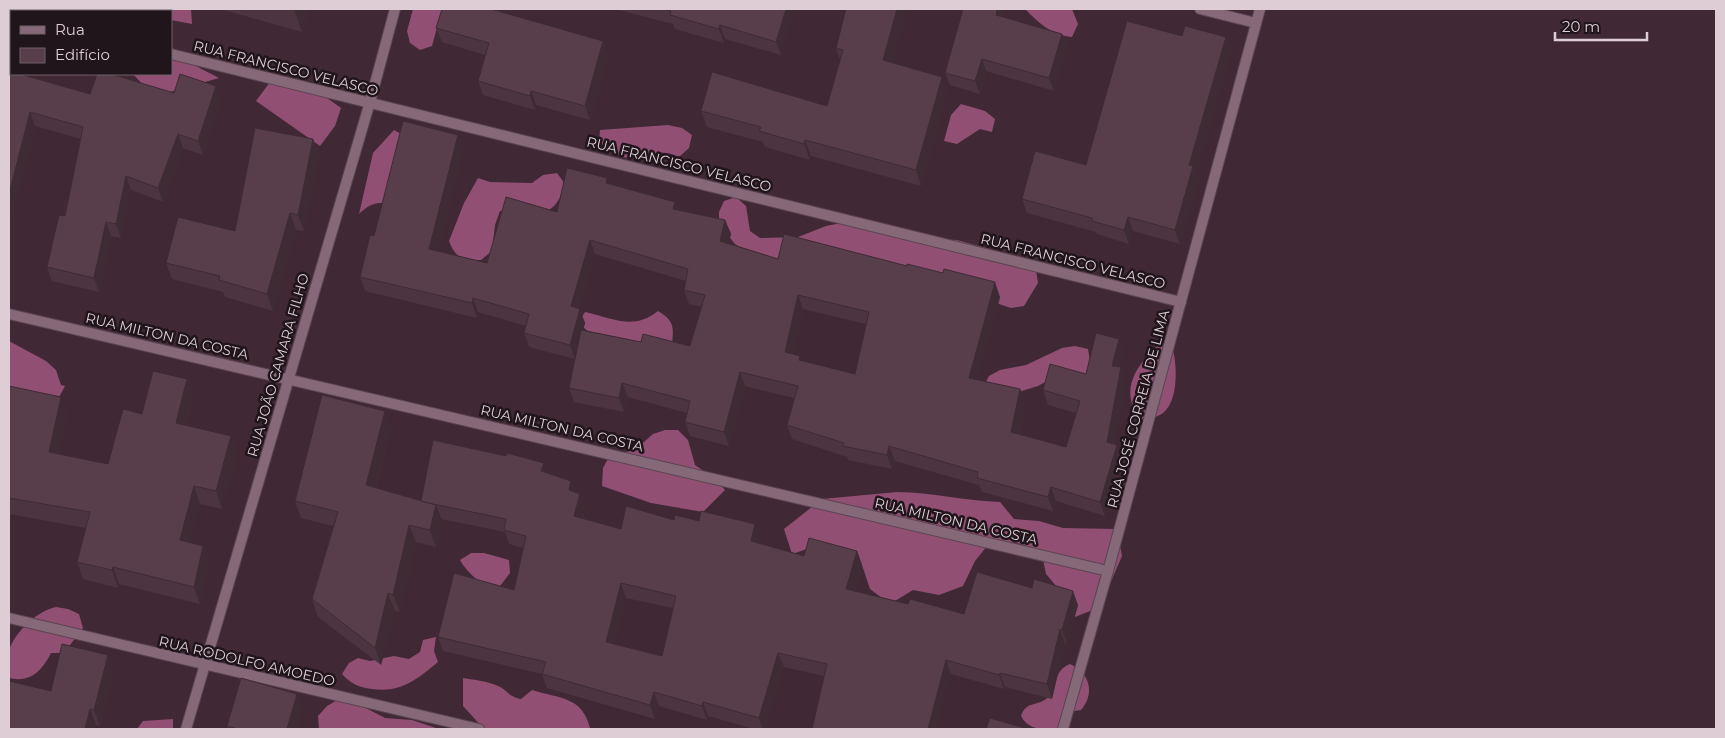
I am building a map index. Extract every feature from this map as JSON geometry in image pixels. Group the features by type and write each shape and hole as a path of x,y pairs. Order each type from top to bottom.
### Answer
{"street":[{"name":"RUA JOÃO CAMARA FILHO","path":"186,729 370,102 395,9"},
{"path":"1200,9 1256,23"},
{"name":"RUA JOSÉ CORREIA DE LIMA","path":"1063,729 1108,571 1260,9"},
{"name":"RUA FRANCISCO VELASCO","path":"172,54 1181,302"},
{"name":"RUA MILTON DA COSTA","path":"9,314 1108,571"},
{"name":"RUA RODOLFO AMOEDO","path":"9,618 479,729"}],"shaded area":[{"path":"99,9 191,9 192,24 172,20 172,10"},
{"path":"413,9 442,9 432,46 420,50 410,43 407,31"},
{"path":"1025,9 1072,9 1078,24 1072,37 1065,36 1046,27"},
{"path":"172,54 219,78 170,92 145,87 134,75 172,75"},
{"path":"270,82 320,93 341,108 335,126 320,146 256,101"},
{"path":"961,104 985,111 995,119 992,132 980,129 957,144 944,141 951,115"},
{"path":"668,125 682,128 692,135 689,148 679,157 661,153 641,158 629,158 611,151 599,142 600,130"},
{"path":"394,130 405,136 390,203 373,204 359,214 373,153"},
{"path":"557,173 565,184 555,205 548,210 532,213 500,211 495,225 492,251 481,260 465,259 454,252 449,241 464,203 478,178 490,182 532,183 543,175"},
{"path":"736,197 746,206 750,231 760,238 798,237 826,226 841,223 928,239 957,240 1000,252 1036,270 1038,283 1024,306 1011,308 987,300 757,258 735,244 719,225 719,212 724,201"},
{"path":"658,311 672,325 672,345 648,348 589,332 578,323 585,312 614,320 631,322 649,317"},
{"path":"9,341 46,361 56,370 61,385 65,386 57,401 9,427"},
{"path":"1162,342 1173,350 1176,381 1173,397 1164,412 1155,417 1141,420 1134,409 1131,399 1133,378 1145,359"},
{"path":"1075,346 1088,349 1090,361 1086,374 1049,380 1038,386 1009,395 983,387 989,376 1000,370 1026,365 1062,348"},
{"path":"665,430 678,430 688,440 695,465 716,480 725,490 703,512 651,503 602,486 603,468 610,455 635,450 653,434"},
{"path":"897,492 923,493 1000,502 1014,519 1039,521 1063,528 1117,529 1122,556 1100,607 1075,617 1062,593 1046,574 1041,550 1017,543 992,540 975,561 963,586 939,595 913,590 890,604 870,589 862,565 819,545 792,554 784,529 822,499"},
{"path":"471,553 484,553 509,560 510,573 497,590 471,575 463,565 460,560"},
{"path":"56,607 68,609 79,614 83,628 64,653 51,653 44,665 34,674 23,679 9,678 8,653 12,643 22,629 35,617"},
{"path":"436,637 434,651 438,662 408,684 391,689 372,689 352,683 342,674 349,663 358,658 370,661 394,656 409,659 420,652 423,640"},
{"path":"1070,664 1082,672 1086,678 1089,690 1086,703 1081,710 1074,711 1065,729 1040,729 1029,725 1021,716 1026,707 1045,700 1052,692 1058,674"},
{"path":"463,678 494,684 521,699 532,690 568,700 582,710 590,728 484,729 463,706"},
{"path":"339,699 362,706 385,718 412,720 439,729 319,729 318,716 327,706"},
{"path":"173,719 173,729 137,729 143,721"}],"building":[{"path":"442,9 491,9 603,41 585,106 531,91 530,96 478,81 489,43 436,28"},
{"path":"662,9 786,9 776,42 720,25 719,29 670,15 671,11"},
{"path":"846,9 897,9 883,60 942,77 916,170 805,140 804,144 759,131 761,127 701,111 712,72 827,106 843,50 836,48"},
{"path":"963,9 997,9 996,15 1062,34 1049,78 982,59 975,81 945,73"},
{"path":"1127,21 1182,36 1185,26 1226,37 1189,165 1193,166 1175,230 1128,217 1124,230 1092,221 1092,218 1022,199 1035,151 1086,165"},
{"path":"9,40 10,75 24,75 90,94 97,75 114,75 174,93 180,74 216,86 198,141 178,134 158,188 126,176 116,224 106,222 94,278 47,267 59,215 65,216 83,127 30,112 9,194"},
{"path":"403,121 458,135 429,249 487,263 506,197 557,212 567,168 607,178 606,183 675,202 673,209 725,220 720,241 778,259 784,234 907,266 907,264 943,273 944,269 995,282 969,378 1020,389 1011,432 1066,447 1080,401 1043,390 1050,364 1086,374 1096,333 1119,339 1112,366 1121,367 1107,442 1117,445 1100,502 1051,487 1048,497 977,478 978,472 889,446 887,455 843,446 844,443 787,425 798,386 740,372 724,432 685,422 690,401 622,383 619,398 569,388 581,330 641,342 643,334 690,346 705,295 684,290 688,269 590,240 571,306 580,309 570,345 524,333 529,314 473,298 472,303 360,277 370,235 374,236","holes":["798,295 869,312 855,374 799,360 800,356 785,352"]},
{"path":"255,128 313,139 298,215 290,213 267,294 219,280 220,276 166,263 178,217 235,231"},
{"path":"153,371 187,379 176,423 231,436 216,491 194,486 180,540 203,546 194,587 113,567 112,570 77,562 90,512 9,498 9,386 61,397 49,452 108,464 123,409 142,414"},
{"path":"322,395 385,411 366,485 436,505 430,530 409,525 393,595 388,593 375,648 312,599 338,512 295,501"},
{"path":"433,440 506,456 507,453 544,463 541,471 571,481 569,490 580,494 574,516 621,529 626,506 674,520 675,515 699,521 701,511 755,524 751,541 804,556 809,538 857,551 846,589 908,604 910,599 964,614 977,572 1032,588 1034,579 1073,591 1062,630 1060,629 1047,684 1000,673 999,675 946,660 928,729 812,729 827,664 778,653 759,718 703,702 702,706 654,692 650,705 542,674 546,662 438,637 454,573 514,590 526,536 504,530 506,519 421,501","holes":["621,583 676,596 662,656 606,642"]},
{"path":"62,644 108,655 94,710 90,709 85,729 9,729 9,681 51,691"},
{"path":"241,678 297,694 287,729 238,729 227,726"},
{"path":"990,718 1028,729 986,729"}]}
